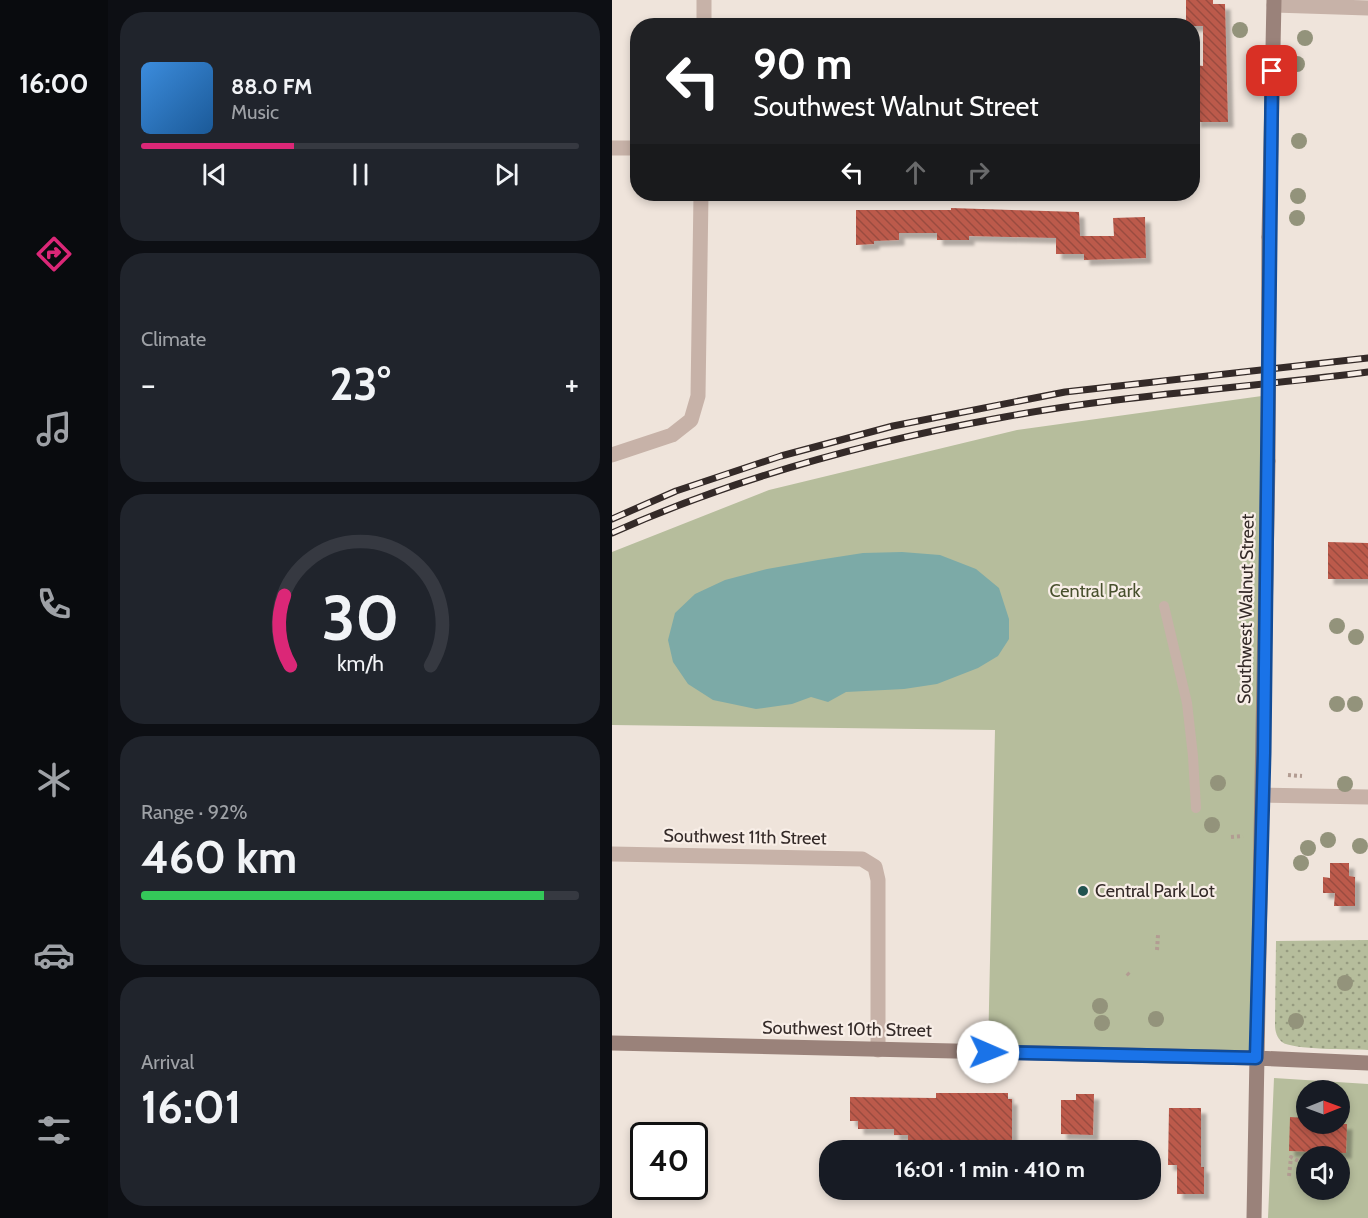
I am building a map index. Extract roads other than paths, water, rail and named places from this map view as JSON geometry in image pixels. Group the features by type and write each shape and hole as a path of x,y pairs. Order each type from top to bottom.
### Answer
{"street":[{"path":"704,0 704,18"},
{"path":"1274,3 1368,8"},
{"name":"Southwest Walnut Street","path":"1254,1218 1263,795 1274,3"},
{"path":"612,148 630,148"},
{"path":"612,455 672,435 692,420 698,396 701,201"},
{"path":"1263,795 1368,797"},
{"name":"Southwest 11th Street","path":"612,854 862,859 875,867 878,880 878,1050"},
{"name":"Southwest 10th Street","path":"612,1044 1256,1058 1368,1063"}],"lane":[{"path":"1164,606 1187,704 1196,808"}],"water":[{"path":"902,552 940,555 976,569 999,588 1009,619 1009,639 998,656 978,668 937,684 904,689 846,692 828,702 811,697 792,704 756,709 713,700 688,684 673,662 668,640 675,613 695,594 725,580 767,569 863,553"}],"railway":[{"path":"612,519 676,491 781,456 893,426 1065,392 1368,358"},
{"path":"612,533 706,495 754,479 900,438 1090,403 1368,372"}],"place":[{"name":"Central Park Lot","path":"1083,891"}],"park label":[{"name":"Central Park","path":"1095,591"}]}
